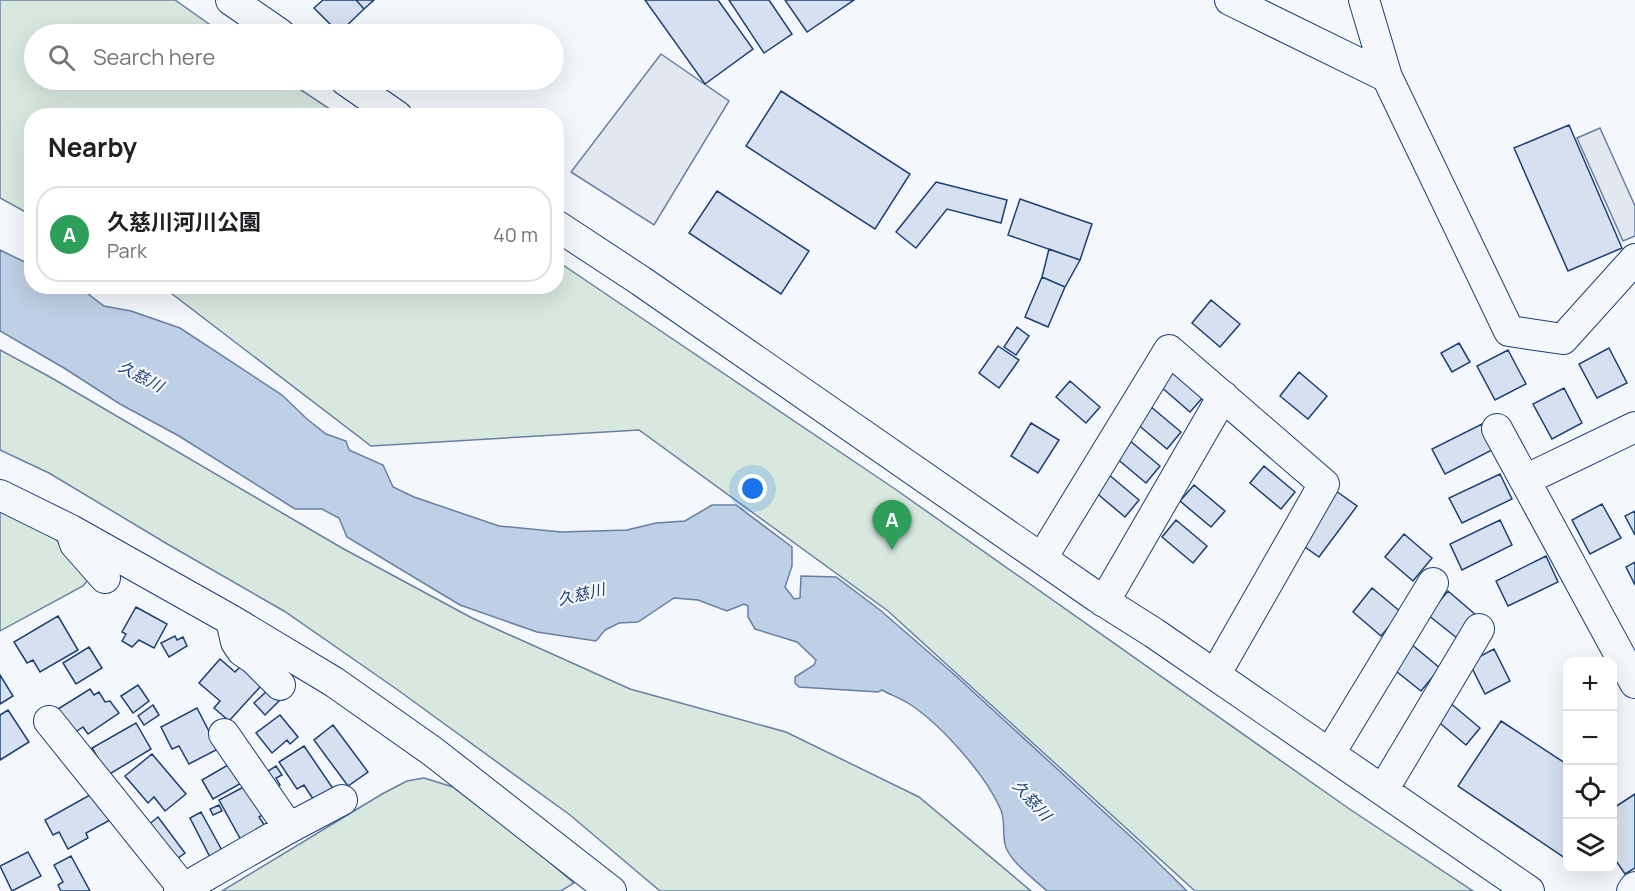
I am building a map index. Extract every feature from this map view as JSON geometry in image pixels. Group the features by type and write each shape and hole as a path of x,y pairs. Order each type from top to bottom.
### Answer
{"street":[{"path":"231,0 266,24"},
{"path":"1230,0 1387,77"},
{"path":"1364,0 1387,77 1509,331 1563,339 1632,272"},
{"path":"359,90 385,108"},
{"path":"564,230 1529,891"},
{"path":"1042,558 1170,350 1324,484 1215,675"},
{"path":"1104,602 1223,396"},
{"path":"1525,480 1635,427"},
{"path":"1497,429 1635,683"},
{"path":"0,495 71,530 334,681 432,751 606,889"},
{"path":"71,530 75,544 105,578"},
{"path":"1330,753 1433,583"},
{"path":"231,620 236,642 242,651 254,659 280,685"},
{"path":"1383,790 1479,629"},
{"path":"49,722 181,890 342,800"},
{"path":"225,734 289,828"},
{"path":"1632,891 1635,887"}],"shaded area":[{"path":"0,0 175,0 209,24 24,24 24,90 301,90 328,108 24,108 24,211 0,198"},
{"path":"661,54 729,101 654,225 571,172"},
{"path":"1600,128 1635,206 1635,236 1623,241 1577,138"},
{"path":"564,266 895,489 1348,808 1473,891 1195,891 888,611 639,430 371,446 172,294 564,294"},
{"path":"0,350 342,548 472,618 630,689 786,732 919,797 1031,891 660,891 570,815 284,611 49,473 0,450"},
{"path":"0,509 44,529 92,575 83,586 0,631"},
{"path":"424,778 453,787 528,844 574,883 561,891 222,891 382,794 407,781"}],"water":[{"name":"久慈川","path":"0,250 24,262 24,294 88,294 104,306 131,311 180,328 282,395 326,434 346,441 349,450 383,465 393,487 414,497 499,526 561,532 627,530 656,523 685,521 712,505 736,505 792,547 792,566 785,587 794,599 800,598 801,576 836,577 880,610 956,676 1187,891 1047,891 1022,869 1007,850 1002,812 984,780 948,737 911,705 882,690 878,692 799,687 795,683 795,677 814,665 816,660 797,642 755,629 748,617 748,606 744,604 727,611 698,600 674,598 638,622 619,623 605,630 596,641 537,632 460,605 347,537 339,518 322,509 295,509 179,436 120,404 0,331"}],"building":[{"path":"323,0 356,0 364,9 348,24 330,24 314,8"},
{"path":"356,0 374,0 364,9"},
{"path":"645,0 718,0 753,49 705,84"},
{"path":"729,0 769,0 792,34 764,53"},
{"path":"785,0 854,0 807,32"},
{"path":"781,91 910,174 875,229 746,146"},
{"path":"1569,125 1622,248 1568,271 1514,148"},
{"path":"936,182 1007,200 1001,223 947,209 916,248 896,232"},
{"path":"717,191 809,251 781,294 689,233"},
{"path":"1020,199 1092,224 1080,260 1008,235"},
{"path":"1049,249 1080,260 1065,287 1042,277"},
{"path":"1042,277 1065,287 1048,327 1025,317"},
{"path":"1211,300 1240,324 1220,347 1192,323"},
{"path":"1017,327 1029,336 1016,355 1004,347"},
{"path":"1459,343 1470,362 1452,372 1441,353"},
{"path":"998,346 1019,360 999,388 979,373"},
{"path":"1609,348 1627,383 1597,398 1579,364"},
{"path":"1508,350 1526,384 1495,400 1477,366"},
{"path":"1174,369 1205,395 1190,412 1160,386"},
{"path":"1299,372 1327,396 1308,419 1280,396"},
{"path":"1070,381 1100,407 1086,423 1056,397"},
{"path":"1564,388 1582,423 1552,439 1533,404"},
{"path":"1150,406 1181,432 1167,449 1136,423"},
{"path":"1031,423 1059,440 1038,473 1011,456"},
{"path":"1482,424 1494,449 1445,474 1432,449"},
{"path":"1129,440 1160,466 1146,483 1115,457"},
{"path":"1264,466 1295,492 1281,509 1250,483"},
{"path":"1108,474 1139,500 1125,517 1094,491"},
{"path":"1500,474 1512,499 1462,523 1449,498"},
{"path":"1194,485 1225,511 1211,527 1180,501"},
{"path":"1336,491 1357,506 1319,557 1298,542"},
{"path":"1602,504 1621,538 1590,554 1572,520"},
{"path":"1635,511 1635,535 1625,516"},
{"path":"1176,520 1207,546 1193,563 1162,537"},
{"path":"1500,520 1512,545 1462,570 1450,544"},
{"path":"1404,534 1432,558 1413,581 1385,557"},
{"path":"1546,556 1558,582 1508,606 1496,581"},
{"path":"1635,562 1635,585 1626,567"},
{"path":"1372,588 1401,612 1381,636 1353,612"},
{"path":"1448,591 1476,615 1457,638 1428,615"},
{"path":"136,607 167,624 154,648 139,640 132,647 122,641 126,634 122,632"},
{"path":"58,616 78,650 40,672 33,660 27,663 14,642"},
{"path":"175,636 177,640 183,637 187,646 169,657 161,643"},
{"path":"1411,644 1440,668 1421,691 1392,668"},
{"path":"89,647 102,668 76,684 63,663"},
{"path":"1494,649 1510,681 1485,694 1469,662"},
{"path":"220,659 235,672 240,667 261,686 229,721 214,708 220,701 199,683"},
{"path":"0,675 13,696 0,704"},
{"path":"138,685 149,701 133,713 121,696"},
{"path":"90,689 94,695 99,692 105,702 110,701 119,713 88,734 83,727 74,733 58,709"},
{"path":"268,690 279,701 265,715 254,703"},
{"path":"1449,702 1480,728 1466,745 1435,719"},
{"path":"153,705 159,715 144,725 138,716"},
{"path":"197,708 218,749 189,764 179,746 172,749 161,727"},
{"path":"8,710 29,742 0,760 0,715"},
{"path":"280,715 298,737 290,744 287,740 272,753 256,733"},
{"path":"1501,721 1563,762 1563,857 1458,786"},
{"path":"136,723 151,749 108,775 92,748"},
{"path":"333,725 368,772 348,786 314,740"},
{"path":"304,746 334,790 315,802 304,785 297,789 279,762"},
{"path":"152,754 186,794 165,811 154,797 148,803 125,776"},
{"path":"233,762 245,781 213,799 202,780"},
{"path":"276,766 282,775 276,778 280,785 274,789 265,773"},
{"path":"251,783 267,812 259,817 265,826 241,840 219,800"},
{"path":"97,791 112,819 86,833 88,838 68,849 59,832 53,835 45,820"},
{"path":"1635,794 1635,868 1625,874 1617,862 1617,806"},
{"path":"219,805 222,811 213,815 210,809"},
{"path":"201,812 224,854 212,861 190,818"},
{"path":"158,817 185,853 174,861 147,826"},
{"path":"28,852 41,876 12,891 0,866"},
{"path":"71,856 90,891 61,891 58,885 63,882 54,865"}],"place":[{"name":"久慈川河川公園","path":"892,550"}]}
